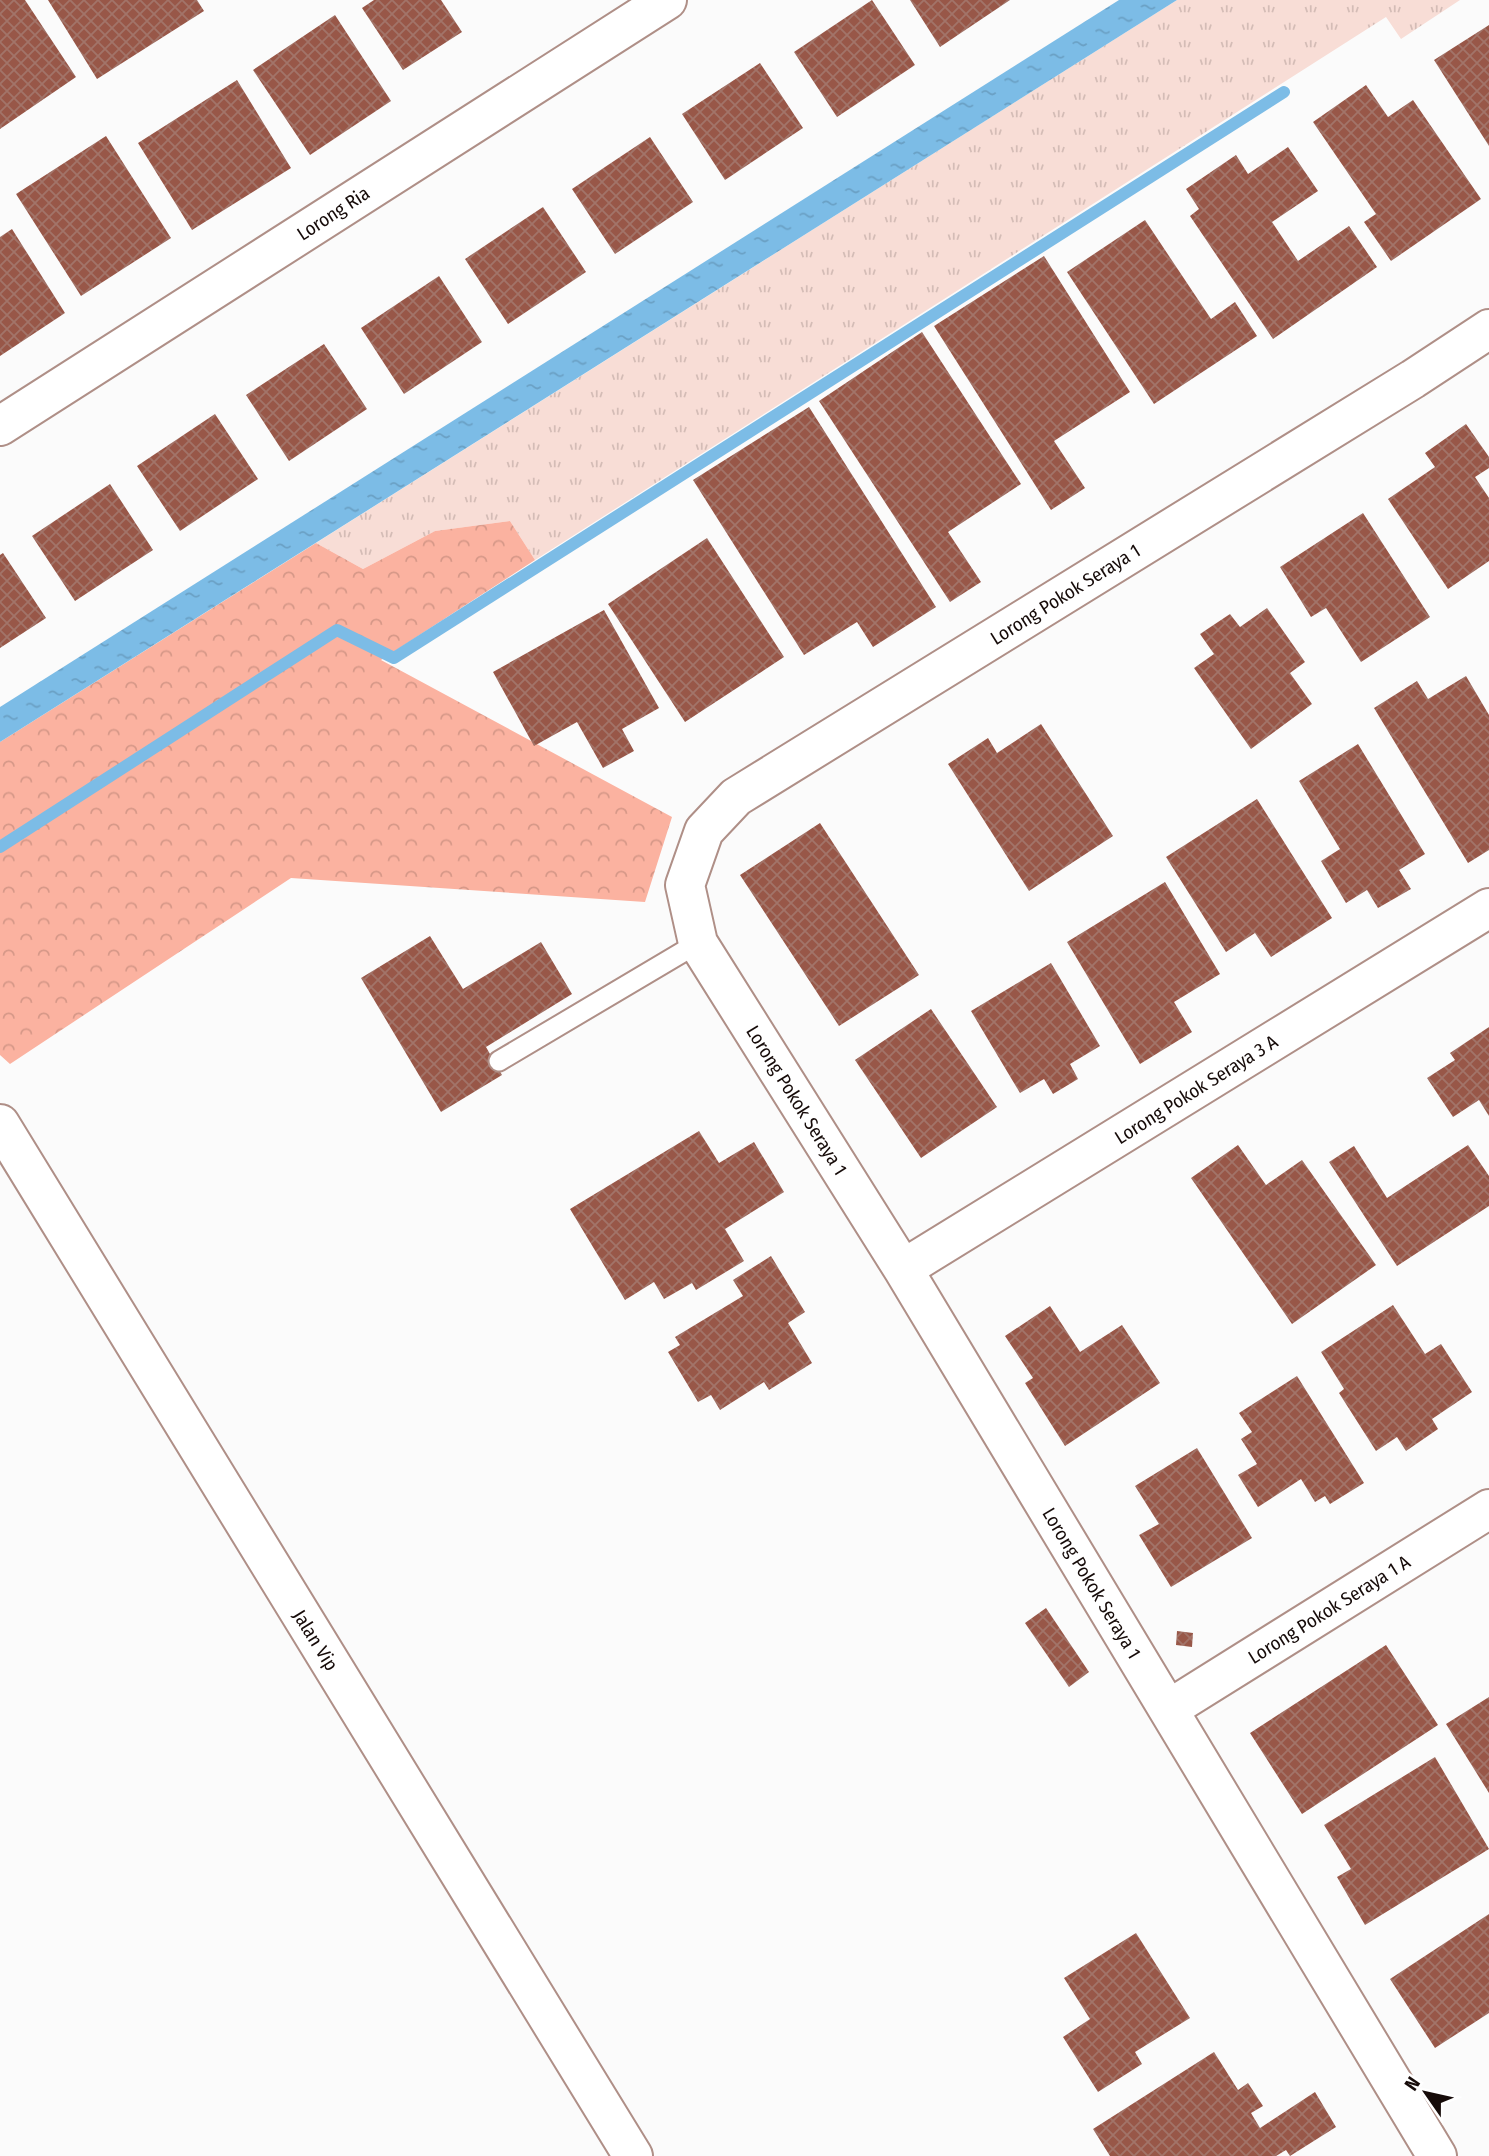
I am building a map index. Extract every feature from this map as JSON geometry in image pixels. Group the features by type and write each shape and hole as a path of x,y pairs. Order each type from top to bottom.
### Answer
{"street":[{"name":"Lorong Ria","path":"0,426 667,0"},
{"name":"Lorong Pokok Seraya 1","path":"1437,2156 903,1269 698,943 685,885 704,831 736,797 1413,379 1489,328"},
{"name":"Lorong Pokok Seraya 3 A","path":"903,1269 1489,908"},
{"name":"Jalan Vip","path":"0,1124 633,2156"},
{"name":"Lorong Pokok Seraya 1 A","path":"1169,1709 1489,1509"}],"lane":[{"path":"499,1061 698,943"}],"green space":[{"path":"1177,0 1460,0 1401,39 1386,17 535,560 510,521 435,531 363,569 316,543"},
{"path":"510,521 535,560 381,660 672,817 645,902 291,878 10,1064 0,1055 0,742 316,543 363,569 435,531"}],"water":[{"path":"1119,0 1177,0 0,742 0,707"}],"building":[{"path":"0,0 25,0 76,77 0,129"},
{"path":"48,0 197,0 204,11 97,79"},
{"path":"374,0 441,0 462,32 403,70 362,8"},
{"path":"872,0 915,65 837,117 794,52"},
{"path":"910,0 1010,0 940,47"},
{"path":"335,15 391,101 310,155 253,70"},
{"path":"1489,25 1489,146 1434,60"},
{"path":"760,63 803,128 725,180 682,114"},
{"path":"237,80 291,168 192,230 138,143"},
{"path":"1366,85 1388,117 1413,100 1481,199 1391,261 1364,222 1376,214 1313,122"},
{"path":"106,136 171,238 81,296 16,194"},
{"path":"650,137 693,202 615,254 572,189"},
{"path":"1288,147 1318,191 1272,222 1298,261 1349,226 1377,267 1273,339 1190,216 1199,209 1186,189 1236,155 1248,174"},
{"path":"543,207 586,272 508,324 465,259"},
{"path":"1145,220 1211,319 1235,302 1257,336 1154,404 1067,272"},
{"path":"12,229 65,313 0,356 0,237"},
{"path":"1044,256 1130,392 1054,441 1085,488 1051,510 934,326"},
{"path":"439,276 482,342 404,394 361,328"},
{"path":"922,332 1021,484 948,532 981,582 950,602 819,401"},
{"path":"324,344 367,409 289,461 246,395"},
{"path":"809,407 936,607 873,647 857,622 804,655 693,480"},
{"path":"215,414 258,479 180,531 137,466"},
{"path":"1466,424 1489,457 1489,468 1475,477 1489,498 1489,561 1448,589 1388,499 1435,467 1425,453"},
{"path":"110,484 153,550 75,601 32,536"},
{"path":"1363,513 1430,617 1361,662 1326,608 1311,617 1280,567"},
{"path":"707,538 784,657 685,722 608,604"},
{"path":"3,553 46,618 0,648 0,555"},
{"path":"1267,608 1305,662 1290,673 1312,704 1251,749 1194,668 1214,654 1200,634 1230,614 1240,627"},
{"path":"604,610 659,708 622,729 634,751 603,768 577,722 534,746 493,672"},
{"path":"1466,676 1489,715 1489,850 1468,863 1374,708 1417,681 1428,699"},
{"path":"1041,724 1113,836 1029,891 948,764 988,738 997,753"},
{"path":"1358,744 1425,854 1399,870 1411,889 1378,908 1367,890 1346,903 1321,861 1340,849 1299,781"},
{"path":"1257,799 1332,918 1271,957 1255,933 1226,952 1166,857"},
{"path":"820,823 919,975 839,1026 740,875"},
{"path":"1165,882 1220,974 1174,1002 1192,1032 1140,1064 1067,942"},
{"path":"430,936 463,989 541,942 572,994 486,1047 502,1075 441,1112 361,978"},
{"path":"1051,963 1100,1046 1070,1064 1078,1079 1053,1094 1044,1079 1020,1093 971,1011"},
{"path":"931,1009 997,1107 921,1158 855,1060"},
{"path":"1489,1027 1489,1116 1479,1100 1453,1117 1427,1078 1455,1060 1450,1053"},
{"path":"699,1131 719,1163 754,1142 784,1192 725,1229 744,1261 696,1290 692,1283 664,1299 654,1282 625,1300 570,1209"},
{"path":"1238,1145 1266,1185 1302,1160 1376,1265 1292,1324 1191,1178"},
{"path":"1468,1145 1489,1176 1489,1206 1397,1266 1329,1162 1354,1146 1387,1198"},
{"path":"771,1256 805,1312 788,1323 812,1363 769,1390 764,1382 720,1410 711,1395 698,1402 668,1352 680,1345 675,1337 743,1296 733,1280"},
{"path":"1393,1305 1425,1354 1441,1344 1472,1392 1432,1419 1438,1429 1406,1451 1397,1437 1376,1451 1339,1393 1344,1389 1321,1352"},
{"path":"1050,1306 1080,1352 1122,1325 1160,1383 1065,1446 1025,1383 1033,1378 1005,1336"},
{"path":"1297,1376 1364,1483 1330,1504 1325,1496 1315,1502 1301,1479 1258,1507 1238,1475 1257,1464 1241,1439 1252,1432 1239,1413"},
{"path":"1197,1448 1252,1538 1171,1587 1139,1535 1159,1524 1135,1486"},
{"path":"1046,1608 1089,1672 1069,1687 1025,1623"},
{"path":"1177,1631 1193,1633 1192,1647 1176,1645"},
{"path":"1386,1645 1438,1725 1302,1814 1250,1733"},
{"path":"1489,1697 1489,1793 1446,1724"},
{"path":"1435,1757 1489,1849 1365,1925 1337,1877 1351,1869 1324,1825"},
{"path":"1489,1914 1489,2013 1435,2048 1390,1979"},
{"path":"1136,1933 1190,2018 1135,2052 1142,2064 1098,2092 1063,2037 1090,2019 1064,1978"},
{"path":"1214,2052 1238,2090 1248,2083 1263,2106 1251,2113 1260,2128 1315,2092 1336,2127 1290,2156 1286,2150 1276,2156 1110,2156 1093,2129"}],"waterway":[{"path":"0,847 337,630 394,658 1284,92"}]}
